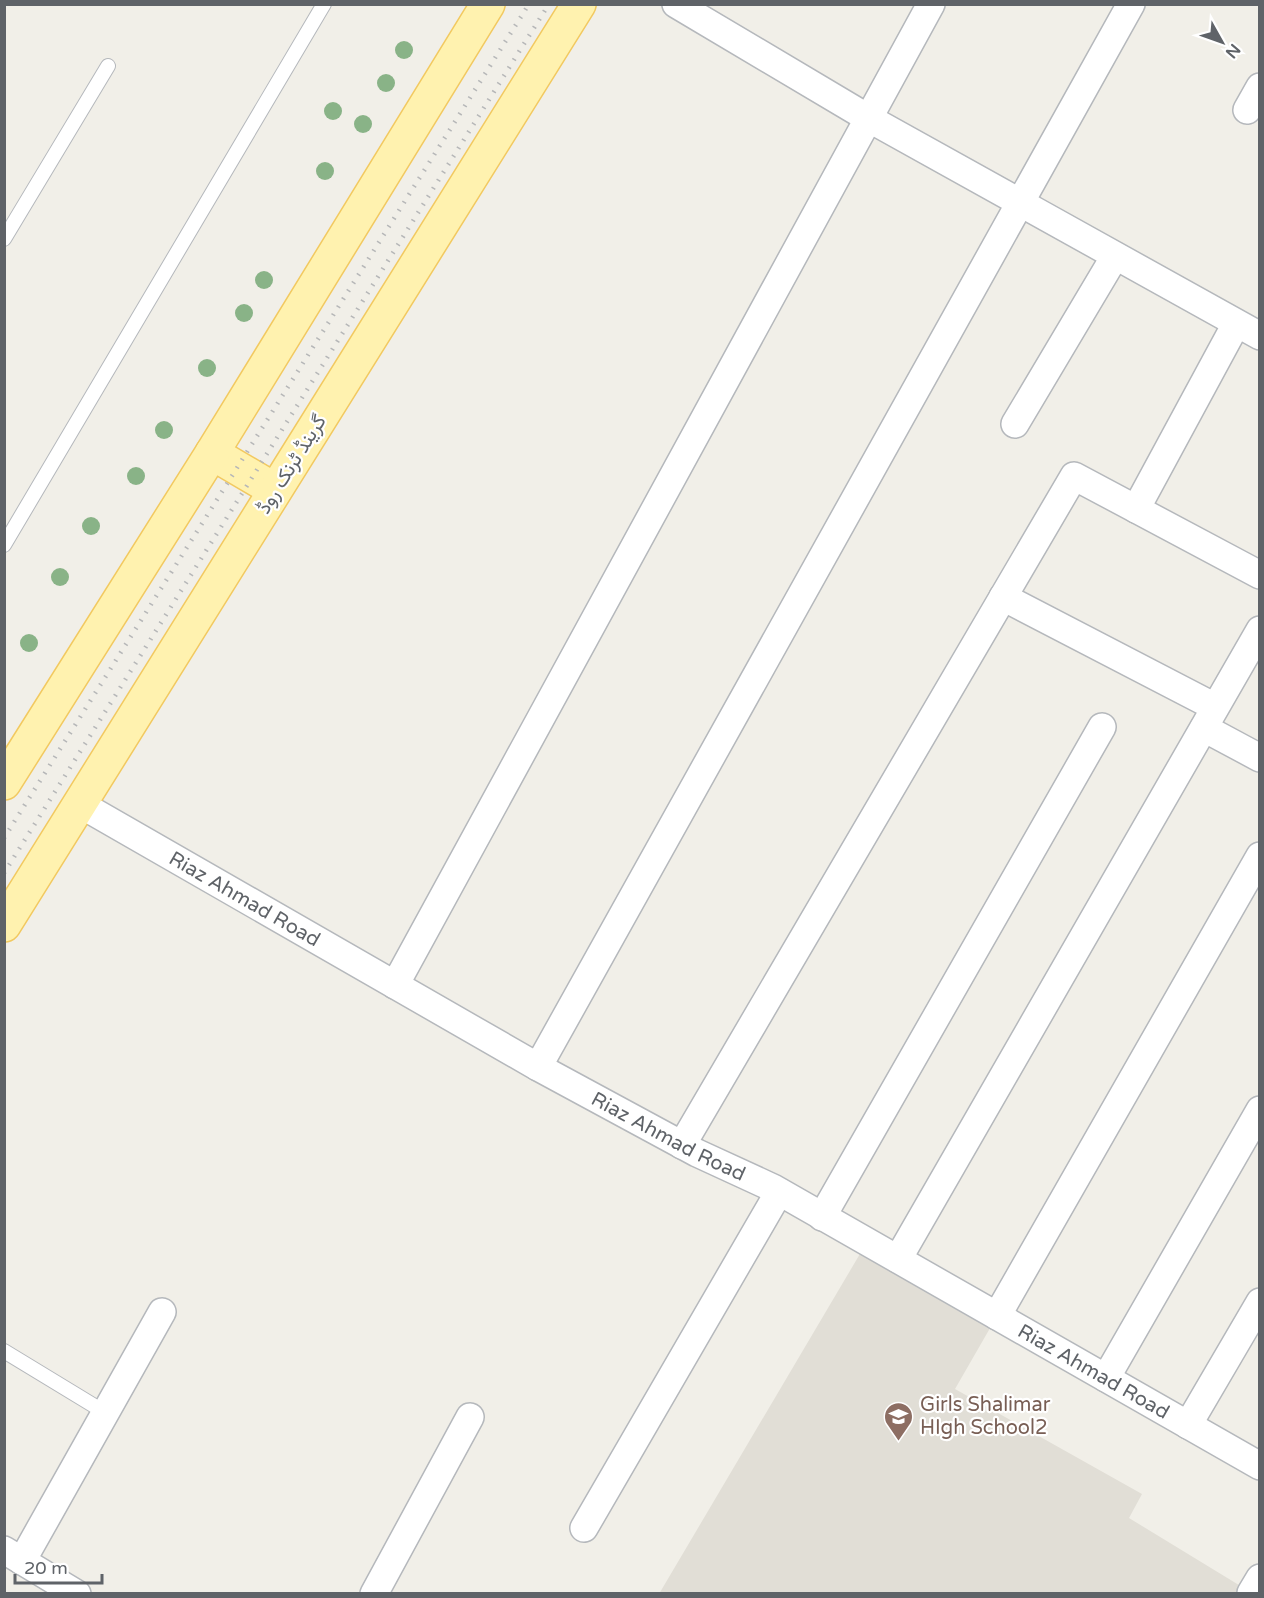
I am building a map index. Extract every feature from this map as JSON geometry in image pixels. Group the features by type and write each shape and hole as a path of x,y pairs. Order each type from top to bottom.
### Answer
{"main road":[{"path":"4,783 212,453 488,4"},
{"name":"گرینڈ ٹرنک روڈ","path":"4,925 579,4"},
{"path":"212,453 275,490"}],"street":[{"path":"675,4 868,118 1260,336"},
{"path":"395,985 931,4"},
{"path":"538,1067 1131,4"},
{"path":"1016,424 1114,256"},
{"path":"1136,509 1236,324"},
{"path":"682,1145 1074,476 1260,575"},
{"path":"1003,597 1210,718 1260,758"},
{"path":"898,1259 1260,630"},
{"path":"822,1216 1102,727"},
{"name":"Riaz Ahmad Road","path":"80,804 538,1067 682,1145 779,1192 1260,1466"},
{"path":"997,1316 1260,856"},
{"path":"1106,1378 1260,1110"},
{"path":"584,1528 779,1192"},
{"path":"1188,1425 1260,1302"},
{"path":"77,1593 13,1556 106,1413 162,1312"},
{"path":"374,1593 470,1417"},
{"path":"1251,1593 1260,1578"}],"lane":[{"path":"4,545 324,4"},
{"path":"4,239 108,66"},
{"path":"4,1352 106,1413"}],"shaded area":[{"name":"Girls Shalimar HIgh School2","path":"867,1242 997,1316 955,1389 1142,1494 1129,1518 1252,1593 659,1594"}],"railway":[{"path":"4,838 529,4"},
{"path":"4,873 549,4"}],"place":[{"name":"Girls Shalimar HIgh School2","path":"899,1442"}]}
